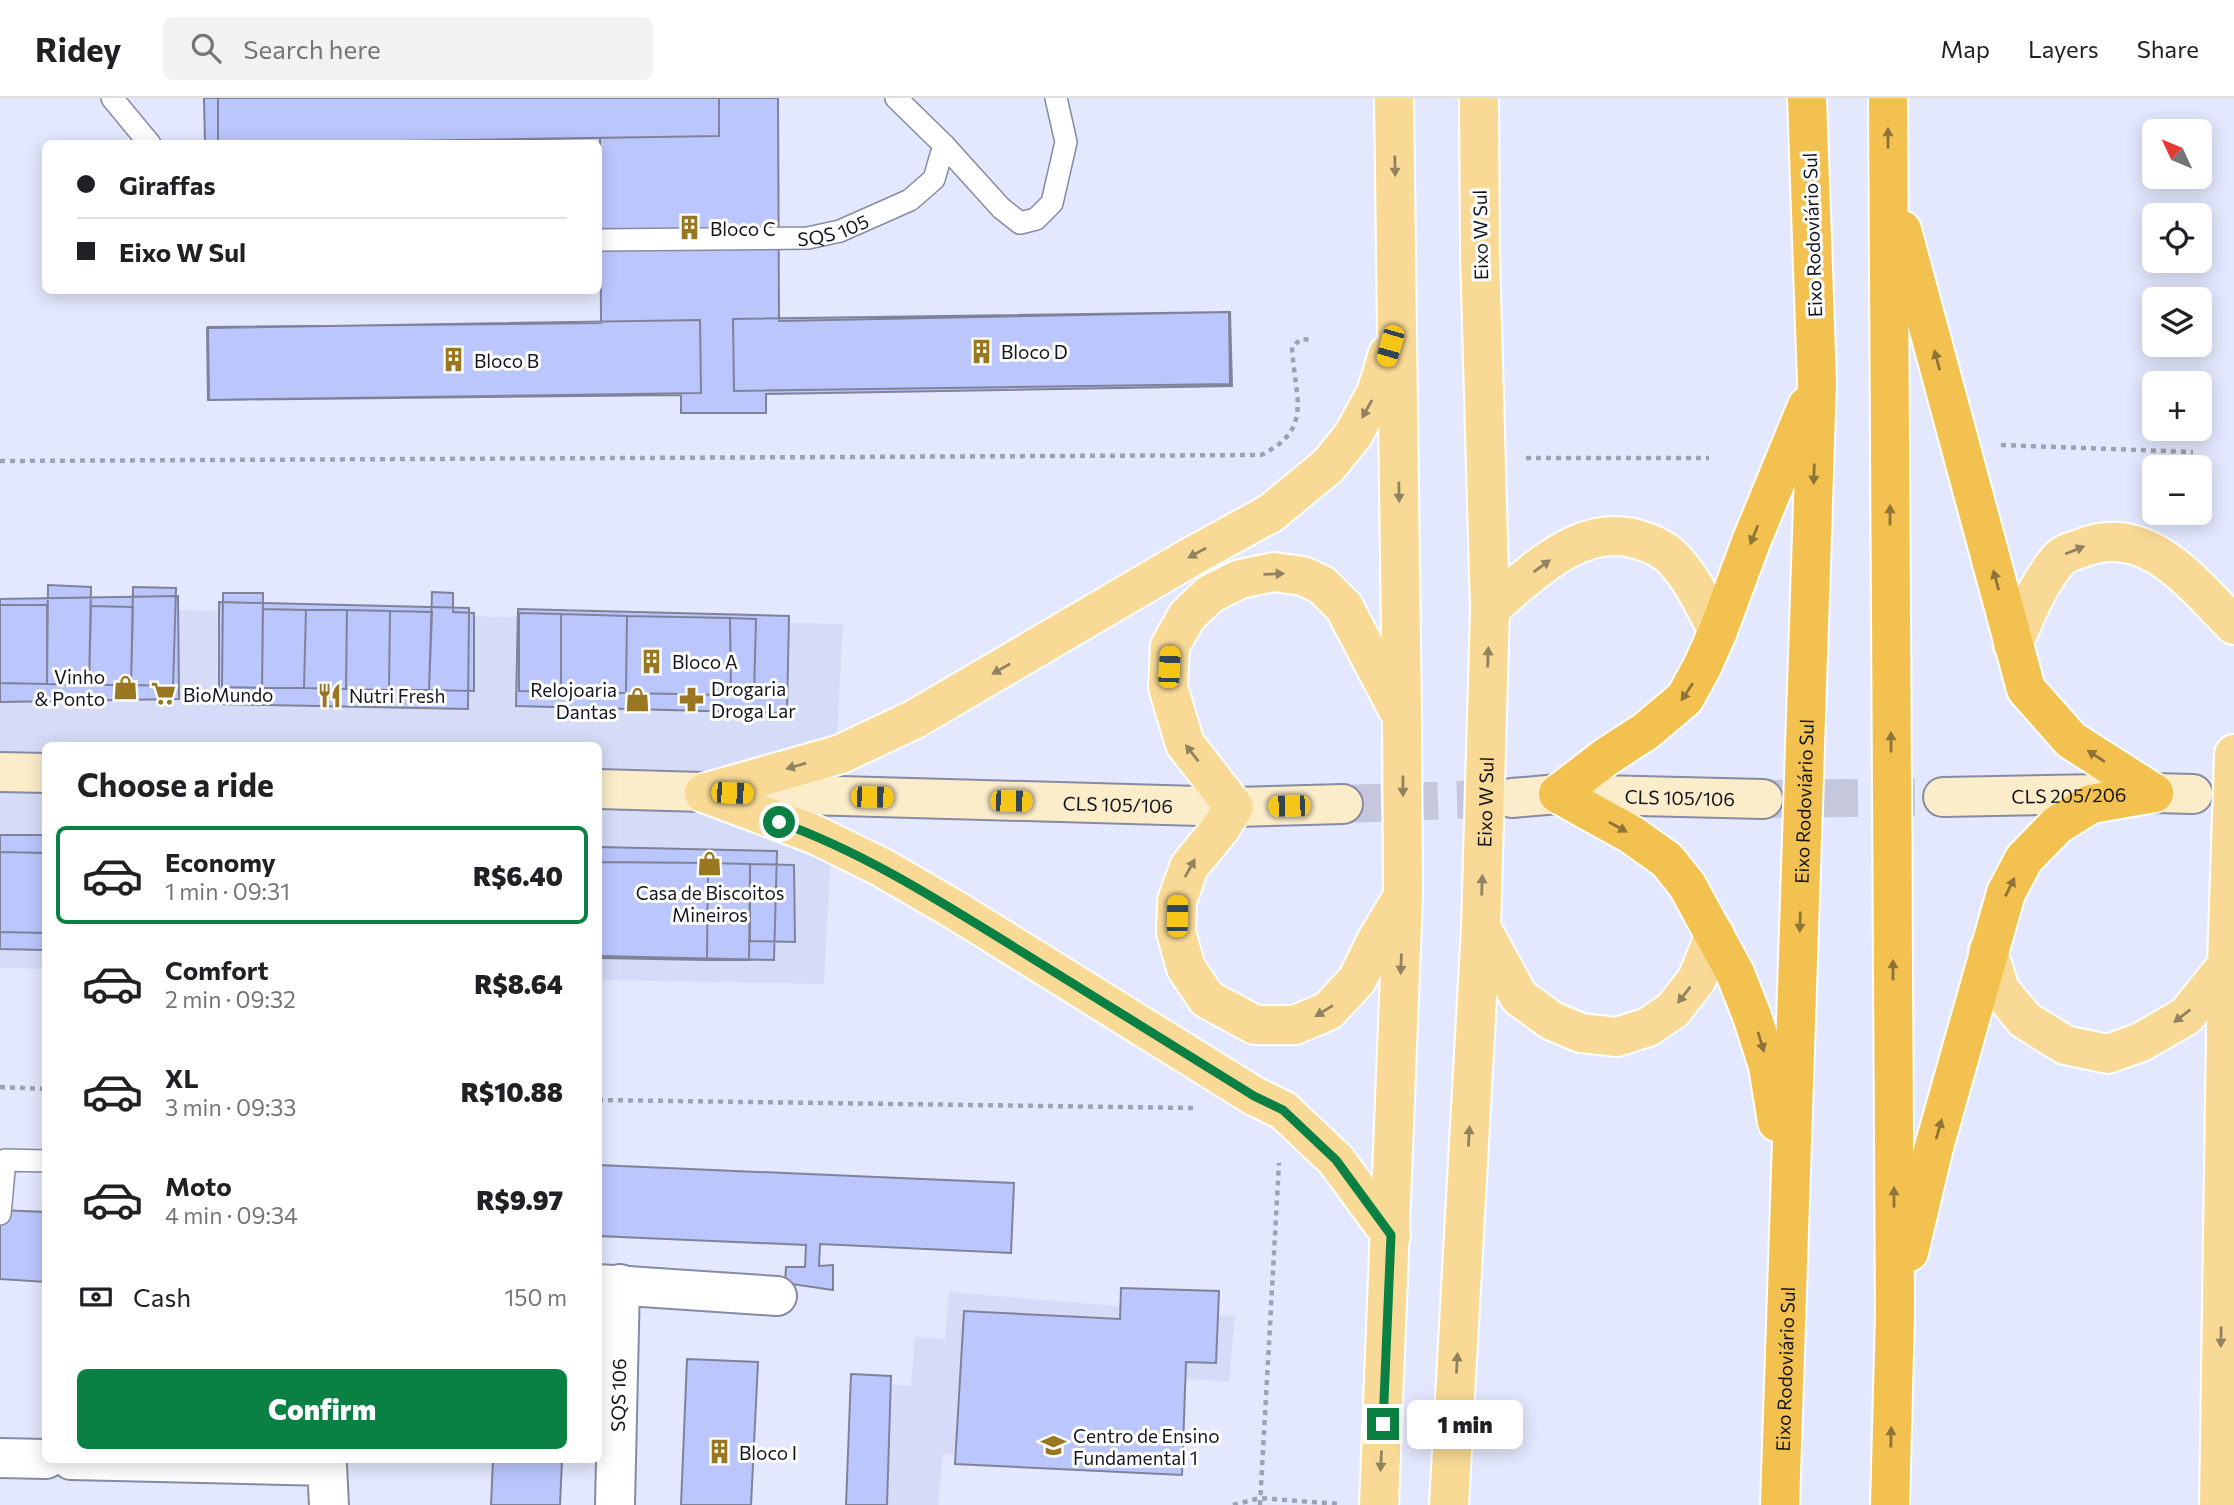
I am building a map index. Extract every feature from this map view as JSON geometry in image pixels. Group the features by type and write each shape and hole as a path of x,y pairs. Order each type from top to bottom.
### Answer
{"highway":[{"name":"Eixo Rodoviário Sul","path":"1780,1505 1817,382 1807,98"},
{"path":"1888,98 1895,1314 1890,1505"},
{"path":"1888,179 2026,688 2071,740 2154,793"},
{"path":"1791,1206 1768,1066 1735,973 1715,934 1687,885 1667,860 1632,835 1558,794 1606,757 1646,731 1685,698 1718,631 1751,542 1817,382"},
{"path":"1895,1314 1934,1147 2006,893 2024,859 2057,825 2091,804 2154,793"}],"main road":[{"path":"1379,1505 1403,896 1394,98"},
{"name":"Eixo W Sul","path":"1449,1505 1481,927 1490,610 1480,254 1479,98"},
{"path":"704,793 841,754 915,719 1189,558 1271,513 1329,465 1353,435 1376,393 1397,322"},
{"path":"1490,610 1528,576 1566,548 1593,538 1620,534 1653,544 1675,560 1694,586 1718,631"},
{"path":"2013,645 2037,590 2060,556 2100,541 2135,543 2175,565 2234,625"},
{"path":"1402,718 1345,607 1322,585 1303,576 1274,572 1240,579 1210,594 1187,616 1170,646 1168,687 1185,744 1234,807 1189,867 1177,901 1177,932 1186,968 1208,999 1255,1025 1295,1025 1328,1011 1357,980 1403,896"},
{"path":"2219,1505 2227,965 2234,754"},
{"path":"704,793 816,835 881,867 1254,1096 1283,1110 1336,1160 1391,1235"},
{"path":"1481,927 1519,997 1552,1021 1581,1033 1617,1037 1648,1027 1673,1010 1697,979 1715,934"},
{"path":"1989,951 2000,990 2025,1020 2065,1045 2108,1054 2141,1042 2186,1016 2227,965"}],"street":[{"path":"0,772 42,773"},
{"name":"CLS 105/106","path":"602,789 1234,807 1343,804"},
{"name":"CLS 105/106","path":"1512,798 1558,794 1763,799"},
{"name":"CLS 205/206","path":"1943,797 2193,794"},
{"name":"SQS 106","path":"615,1505 609,1284 777,1296"},
{"path":"0,1458 42,1459"},
{"path":"329,1463 329,1505"}],"lane":[{"path":"112,98 147,140"},
{"path":"896,98 944,145 1001,208 1020,223 1036,219 1052,203 1066,142 1056,98"},
{"name":"SQS 105","path":"602,240 808,238 840,231 910,200 934,179 944,145"},
{"path":"0,1214 5,1160 42,1161"}],"path":[{"path":"0,461 1261,456 1278,447 1297,422 1292,347 1301,339 1311,341"},
{"path":"1997,445 2193,452"},
{"path":"1526,458 1709,458"},
{"path":"0,1087 42,1089"},
{"path":"602,1100 1199,1108"},
{"path":"1260,1505 1283,1110"},
{"path":"1233,1505 1260,1498 1347,1505"}],"shaded area":[{"path":"0,606 843,624 824,984 602,980 602,742 42,742 42,969 0,968"},
{"path":"949,1292 1235,1316 1229,1382 1179,1378 1170,1474 943,1454 938,1505 869,1505 880,1384 911,1386 915,1337 945,1339"}],"building":[{"name":"Bloco C","path":"204,98 778,98 779,321 1230,312 1232,386 766,394 766,413 681,413 681,395 209,400 208,327 601,323 602,140 205,140"},
{"path":"218,98 719,98 719,136 218,140"},
{"name":"Bloco D","path":"1229,312 1230,384 734,391 733,319"},
{"name":"Bloco B","path":"700,320 701,393 208,400 207,328"},
{"path":"48,585 91,587 89,685 47,684"},
{"path":"133,587 176,588 173,686 131,685"},
{"path":"432,592 453,593 453,612 474,613 474,691 429,690"},
{"path":"223,593 263,593 262,688 222,687"},
{"path":"178,596 179,699 0,702 0,599"},
{"path":"219,602 469,608 468,709 219,704"},
{"path":"0,605 47,605 47,684 0,683"},
{"path":"91,606 133,607 131,685 89,685"},
{"path":"263,609 306,610 304,688 262,688"},
{"name":"Bloco A","path":"518,609 789,616 787,713 516,706"},
{"path":"306,610 347,610 346,689 304,688"},
{"path":"347,610 390,611 389,690 346,689"},
{"path":"390,611 432,612 429,690 389,690"},
{"path":"519,613 561,614 561,692 519,691"},
{"path":"561,614 627,616 626,693 561,692"},
{"path":"627,616 730,618 731,695 626,693"},
{"path":"730,618 756,619 754,695 731,695"},
{"path":"0,835 42,835 42,933 0,932"},
{"path":"602,847 777,851 774,960 602,956"},
{"path":"0,852 42,853 42,950 0,949"},
{"path":"602,862 708,863 707,960 602,958"},
{"path":"708,863 750,864 749,960 707,960"},
{"path":"750,864 794,865 795,942 750,941"},
{"path":"602,1165 1014,1183 1011,1253 820,1244 819,1266 833,1265 833,1290 785,1283 786,1267 805,1267 806,1245 602,1236"},
{"path":"0,1210 42,1212 42,1282 0,1279"},
{"path":"1121,1288 1219,1291 1216,1363 1186,1362 1182,1475 955,1464 964,1311 1120,1319"},
{"name":"Bloco I","path":"687,1359 758,1362 751,1505 681,1505"},
{"path":"851,1374 891,1376 887,1505 846,1505"},
{"path":"493,1463 562,1463 560,1505 491,1505"}],"tunnel":[{"path":"1763,799 1943,797"},
{"path":"1343,804 1512,798"}],"place":[{"name":"Bloco C","path":"690,228"},
{"name":"Bloco D","path":"981,351"},
{"name":"Bloco B","path":"454,360"},
{"name":"Bloco A","path":"652,661"},
{"name":"Vinho & Ponto","path":"125,687"},
{"name":"BioMundo","path":"163,694"},
{"name":"Nutri Fresh","path":"329,695"},
{"name":"Drogaria Droga Lar","path":"691,699"},
{"name":"Relojoaria Dantas","path":"637,700"},
{"name":"Casa de Biscoitos Mineiros","path":"710,864"},
{"name":"Centro de Ensino Fundamental 1","path":"1053,1446"},
{"name":"Bloco I","path":"719,1452"}],"route":[{"path":"779,822 816,835 881,867 956,911 1254,1096 1283,1110 1336,1160 1391,1235 1383,1424"}]}
